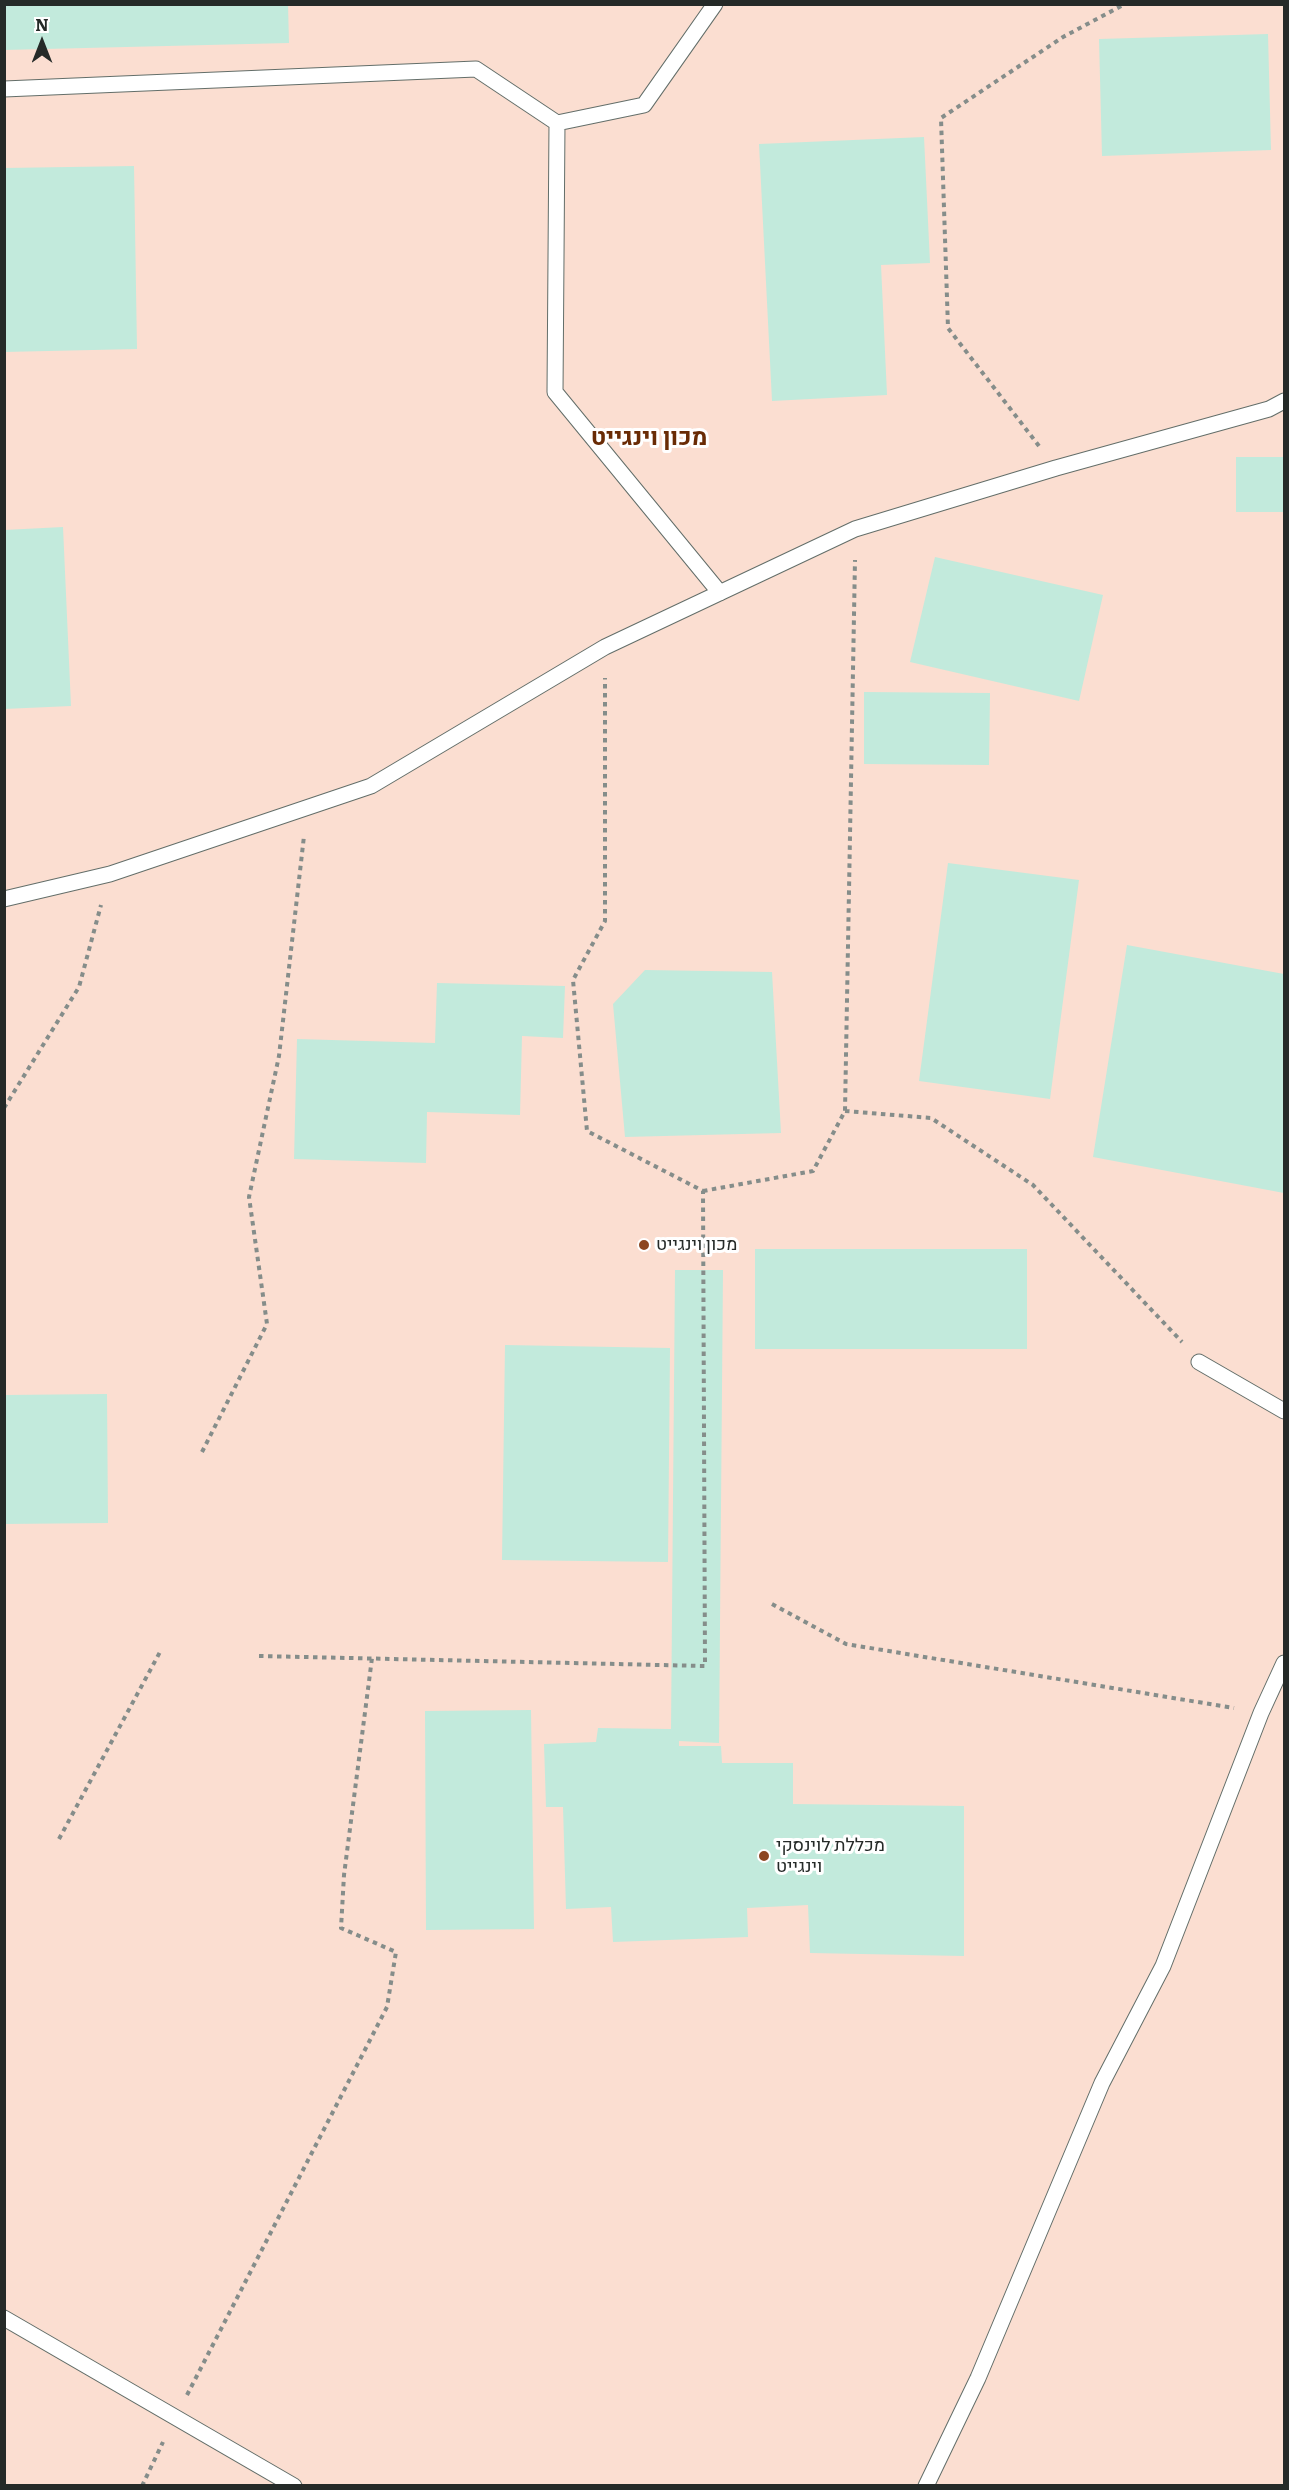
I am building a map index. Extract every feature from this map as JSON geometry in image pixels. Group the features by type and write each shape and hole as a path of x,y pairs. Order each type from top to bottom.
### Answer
{"lane":[{"path":"4,89 476,69 557,123 644,105 715,4"},
{"path":"557,123 555,392 720,593"},
{"path":"4,899 110,874 371,786 605,647 855,529 1056,468 1269,409 1284,401"},
{"path":"1199,1362 1284,1412"},
{"path":"926,2486 978,2378 1102,2083 1163,1966 1261,1713 1284,1663"},
{"path":"4,2318 176,2415 294,2486"}],"path":[{"path":"1056,468 948,327 941,118 1063,37 1125,4"},
{"path":"605,647 605,921 573,980 587,1131 703,1191 813,1172 845,1110 855,529"},
{"path":"202,1452 267,1324 249,1197 279,1056 307,808"},
{"path":"4,1108 79,987 110,874"},
{"path":"845,1110 932,1118 1033,1185 1165,1322 1199,1362"},
{"path":"259,1656 705,1666 703,1191"},
{"path":"772,1604 846,1644 1261,1713"},
{"path":"58,1839 160,1652"},
{"path":"142,2486 176,2415 387,2007 396,1952 341,1928 344,1875 372,1658"}],"shaded area":[{"name":"מכון וינגייט","path":"5,5 1284,5 1284,2485 5,2486"}],"building":[{"path":"4,4 288,4 289,43 4,50"},
{"path":"1268,34 1271,150 1102,156 1099,39"},
{"path":"924,137 930,263 881,265 887,395 772,401 759,144"},
{"path":"134,166 137,349 4,352 4,168"},
{"path":"1236,457 1284,457 1284,512 1236,512"},
{"path":"63,527 71,706 4,709 4,530"},
{"path":"935,557 1103,595 1079,701 910,662"},
{"path":"864,692 990,693 989,765 864,764"},
{"path":"948,863 1079,880 1050,1099 919,1081"},
{"path":"1127,945 1284,974 1284,1193 1093,1157"},
{"path":"645,970 772,972 781,1133 625,1137 613,1004"},
{"path":"437,983 565,986 563,1038 522,1036 520,1115 427,1112 426,1163 294,1159 297,1039 435,1043"},
{"path":"755,1249 1027,1249 1027,1349 755,1349"},
{"name":"מכללת לוינסקי וינגייט","path":"675,1270 723,1270 719,1743 679,1741 679,1746 721,1746 722,1763 793,1763 793,1804 964,1806 964,1956 810,1953 808,1905 747,1908 748,1937 613,1942 611,1907 566,1909 563,1807 546,1807 544,1744 596,1742 598,1728 671,1729"},
{"path":"505,1345 670,1348 668,1562 502,1560"},
{"path":"107,1394 108,1523 4,1524 4,1395"},
{"path":"531,1710 534,1929 426,1930 425,1711"}],"place":[{"name":"מכון וינגייט","path":"644,1245"},
{"name":"מכללת לוינסקי וינגייט","path":"764,1856"}],"district":[{"name":"מכון וינגייט","path":"649,438"}]}
